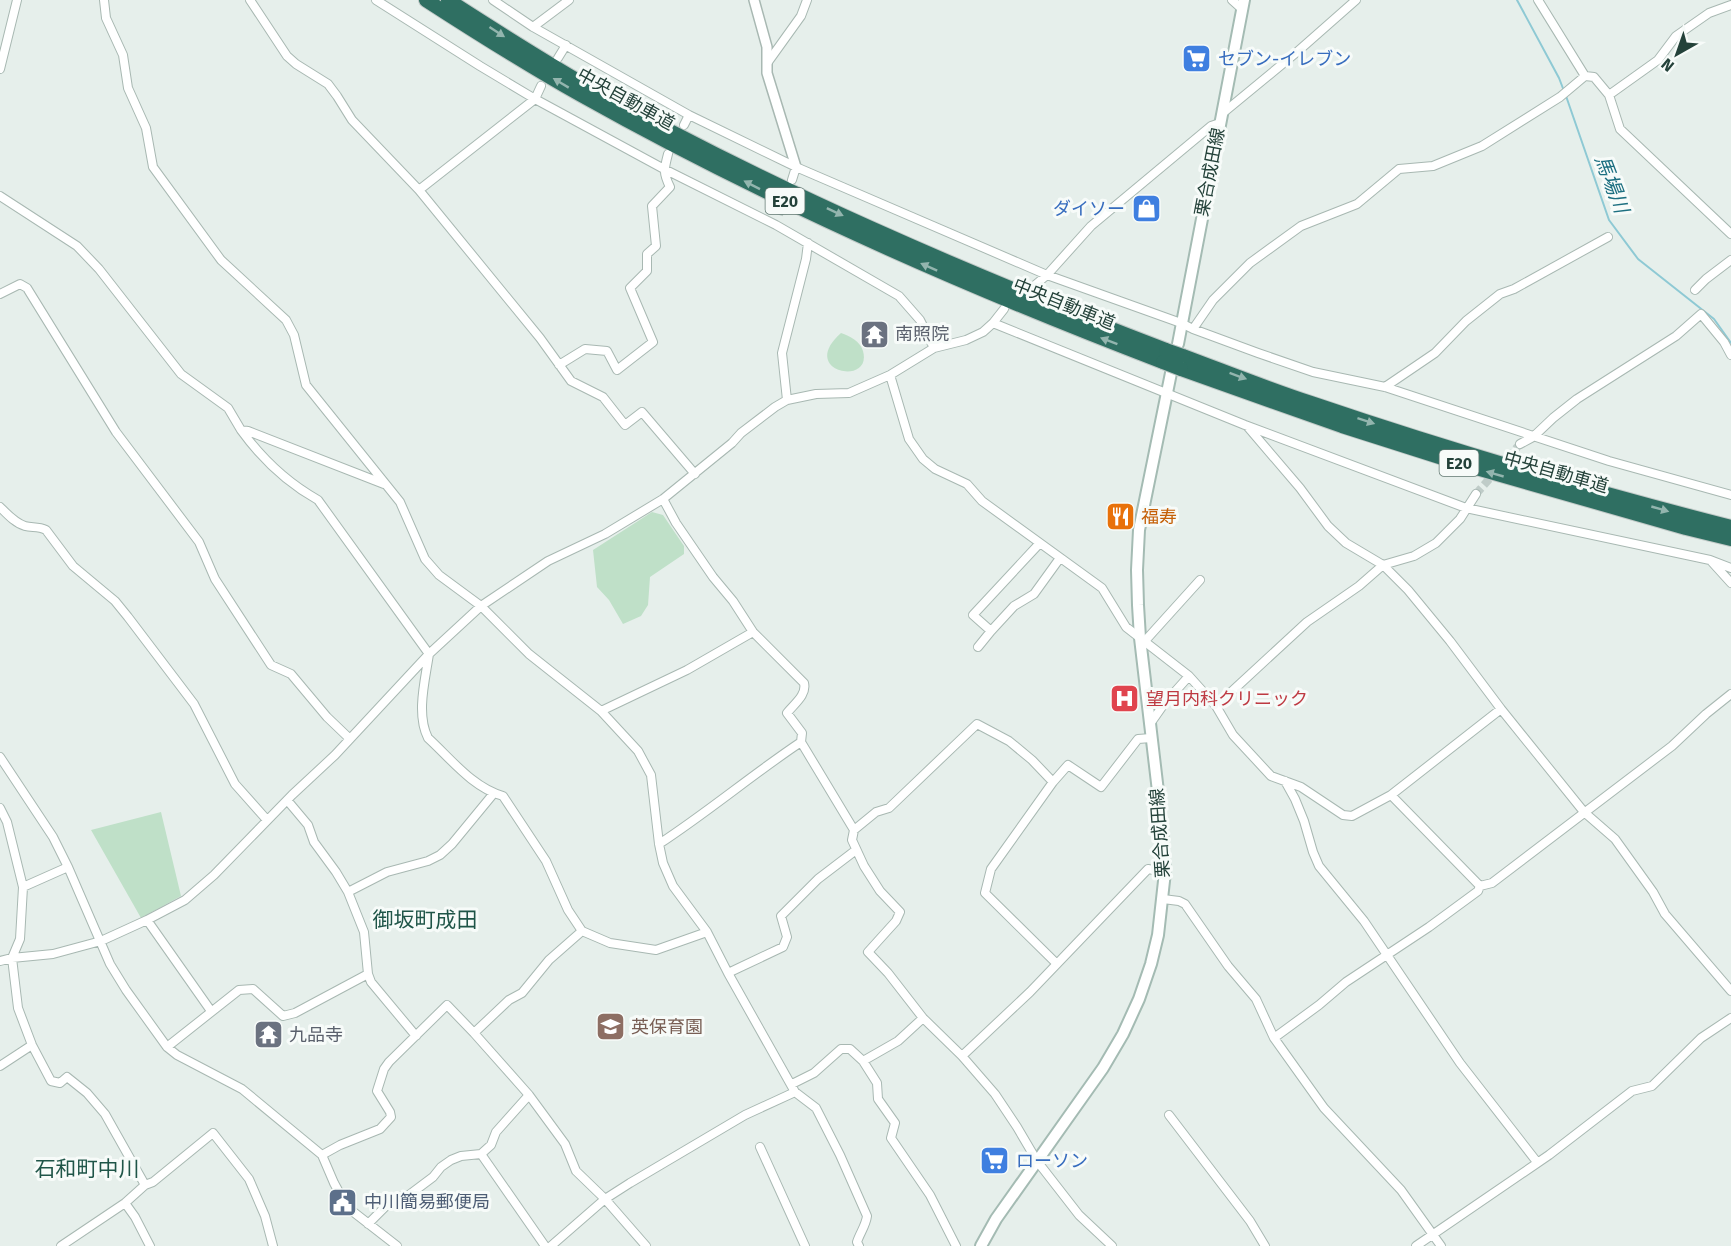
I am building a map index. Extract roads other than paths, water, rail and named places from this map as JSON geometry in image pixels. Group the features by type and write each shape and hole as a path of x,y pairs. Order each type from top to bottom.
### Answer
{"highway":[{"name":"中央自動車道","path":"426,0 580,95 762,190 856,235 1062,323 1469,454 1731,527"},
{"name":"中央自動車道","path":"448,0 586,85 671,132 757,175 963,269 1174,359 1342,426 1452,461 1731,539"}],"main road":[{"name":"栗合成田線","path":"981,1246 996,1219 1104,1068 1139,999 1158,935 1165,872 1137,605 1139,530 1243,5"}],"street":[{"path":"0,69 17,0"},
{"path":"104,0 106,18 123,55 128,88 146,128 153,167 221,260 286,320 294,335 306,385 400,502 425,559 439,575 481,606 530,654 600,711 638,751 651,776 659,844 663,863 673,886 707,932 794,1088 816,1108 867,1216 867,1222 857,1242 859,1246"},
{"path":"250,0 286,56 327,84 352,120 419,190 540,338 571,381 603,397 625,425 642,412 695,474"},
{"path":"376,0 535,99 664,169 776,225 899,296 920,320 934,348"},
{"path":"493,0 533,27 689,115 796,167 1047,275 1313,372 1385,387 1630,467 1731,495"},
{"path":"533,27 568,0"},
{"path":"754,0 767,47 767,73 796,167 792,180"},
{"path":"768,62 801,16 807,0"},
{"path":"1232,0 1243,5"},
{"path":"1035,285 1047,275 1091,226 1221,118 1356,0"},
{"path":"1538,0 1585,76"},
{"path":"1609,94 1658,60 1676,36 1710,13 1731,5"},
{"path":"558,58 566,45"},
{"path":"1193,329 1213,300 1250,263 1301,226 1357,204 1399,169 1433,166 1482,146 1560,97 1585,76 1593,77 1609,94 1620,129 1731,234"},
{"path":"419,190 535,99 541,86"},
{"path":"684,125 689,115"},
{"path":"559,365 585,349 607,351 617,370 653,342 630,288 647,272 647,254 656,246 652,206 670,187 664,176 668,154"},
{"path":"0,196 77,246 99,269 181,374 228,408 255,449 295,487 318,500 429,654 423,705 424,730 428,738 473,780 503,796 546,861 568,910 582,931 610,943 656,950 707,932"},
{"path":"776,225 779,215"},
{"path":"1385,387 1435,353 1466,321 1500,294 1514,289 1608,237"},
{"path":"788,400 782,353 808,243"},
{"path":"1695,290 1731,260"},
{"path":"0,294 20,284 27,288 116,432 199,542 215,579 271,664 291,674 327,717 350,739"},
{"path":"0,961 53,954 101,941 185,900 214,875 350,739 429,654 481,606 548,561 605,534 663,498 775,407 788,400 816,394 849,393 890,375 934,348 966,340 983,332 1004,309"},
{"path":"1520,444 1533,436 1576,399 1676,336 1701,314 1724,342 1731,355"},
{"path":"993,323 1245,425 1466,508 1710,560 1731,568"},
{"path":"890,375 909,439 923,459 935,469 967,484 982,501 1102,588 1126,627 1189,676 1216,706 1233,735 1270,776 1301,787 1343,815 1352,816 1390,795 1501,709"},
{"path":"1245,425 1293,479 1328,526 1346,543 1383,566 1408,590 1584,812 1615,839 1653,892 1665,914 1731,991"},
{"path":"241,430 385,484"},
{"path":"1216,706 1307,622 1359,586 1383,566 1414,556 1436,543 1460,519 1476,494"},
{"path":"663,498 676,523 753,632 804,683 806,689 804,693 787,713 801,733 801,742 854,830"},
{"path":"0,507 12,519 26,527 39,526 45,530 73,566 115,601 194,704 235,784 267,820"},
{"path":"991,631 973,615 1039,543"},
{"path":"978,647 1014,606 1034,594 1060,558"},
{"path":"1710,560 1731,583"},
{"path":"1142,640 1200,580"},
{"path":"600,711 694,666 753,632"},
{"path":"1150,725 1164,704 1189,676"},
{"path":"1480,886 1492,883 1672,746 1731,694"},
{"path":"1053,782 1009,741 977,724 889,808 876,812 854,830 852,840 880,891 900,912 896,921 867,952 888,973 923,1018 962,1056 995,1094 1037,1161 1079,1215 1112,1246"},
{"path":"1057,964 985,893 991,869 1053,782 1068,765 1101,787 1137,739 1151,738"},
{"path":"659,844 801,742"},
{"path":"0,757 53,837 110,964 167,1047 177,1055 242,1089 322,1155 347,1207 397,1246"},
{"path":"1285,781 1304,821 1319,866 1364,921 1460,1063 1537,1162"},
{"path":"348,892 387,872 428,861 440,855 452,844 494,793"},
{"path":"1390,795 1480,886"},
{"path":"287,800 308,825 314,842 348,892 364,932 368,974 371,982 416,1036"},
{"path":"0,808 7,822 23,887 20,939 12,958 18,1008 32,1045 51,1081 60,1083 67,1077 87,1093 105,1114 145,1185"},
{"path":"728,973 783,947 787,937 781,916 818,879 856,850"},
{"path":"23,887 68,867"},
{"path":"962,1056 1057,964 1148,869 1165,872"},
{"path":"1274,1038 1346,982 1429,927 1478,891 1480,886"},
{"path":"1163,899 1185,904 1228,966 1256,999 1274,1038 1324,1108 1401,1190 1441,1246"},
{"path":"147,920 211,1011"},
{"path":"474,1033 510,1000 522,993 549,960 582,931"},
{"path":"167,1047 239,990 253,989 283,1016 295,1013 368,974"},
{"path":"322,1155 380,1129 391,1117 376,1091 384,1069 388,1062 447,1005 529,1095 565,1144 576,1171 605,1199 645,1246"},
{"path":"863,1061 898,1041 923,1018"},
{"path":"1416,1246 1549,1155 1632,1091 1652,1086 1701,1038 1731,1018"},
{"path":"0,1066 32,1045"},
{"path":"550,1246 605,1199 794,1088 841,1049 850,1049 863,1061 877,1083 878,1099 896,1123 891,1138 930,1195 956,1246"},
{"path":"368,1224 395,1197 409,1195 451,1160 461,1156 481,1154 491,1145 496,1132 529,1095"},
{"path":"1169,1115 1250,1221 1265,1246"},
{"path":"61,1246 125,1203 213,1133 249,1179 265,1216 273,1246"},
{"path":"760,1147 805,1246"},
{"path":"481,1154 545,1246"},
{"path":"125,1203 150,1246"}],"waterway":[{"name":"馬場川","path":"1517,0 1564,91"},
{"name":"馬場川","path":"1566,96 1609,220 1638,259 1714,319 1731,343"}],"tunnel":[{"path":"779,215 785,198"},
{"path":"1476,494 1520,444"}],"place":[{"name":"セブン-イレブン","path":"1197,59"},
{"name":"ダイソー","path":"1146,209"},
{"name":"南照院","path":"874,334"},
{"name":"福寿","path":"1120,517"},
{"name":"望月内科クリニック","path":"1125,699"},
{"name":"英保育園","path":"610,1027"},
{"name":"九品寺","path":"268,1035"},
{"name":"ローソン","path":"995,1161"},
{"name":"中川簡易郵便局","path":"343,1202"}],"district":[{"name":"御坂町成田","path":"425,920"},
{"name":"石和町中川","path":"87,1169"}]}
